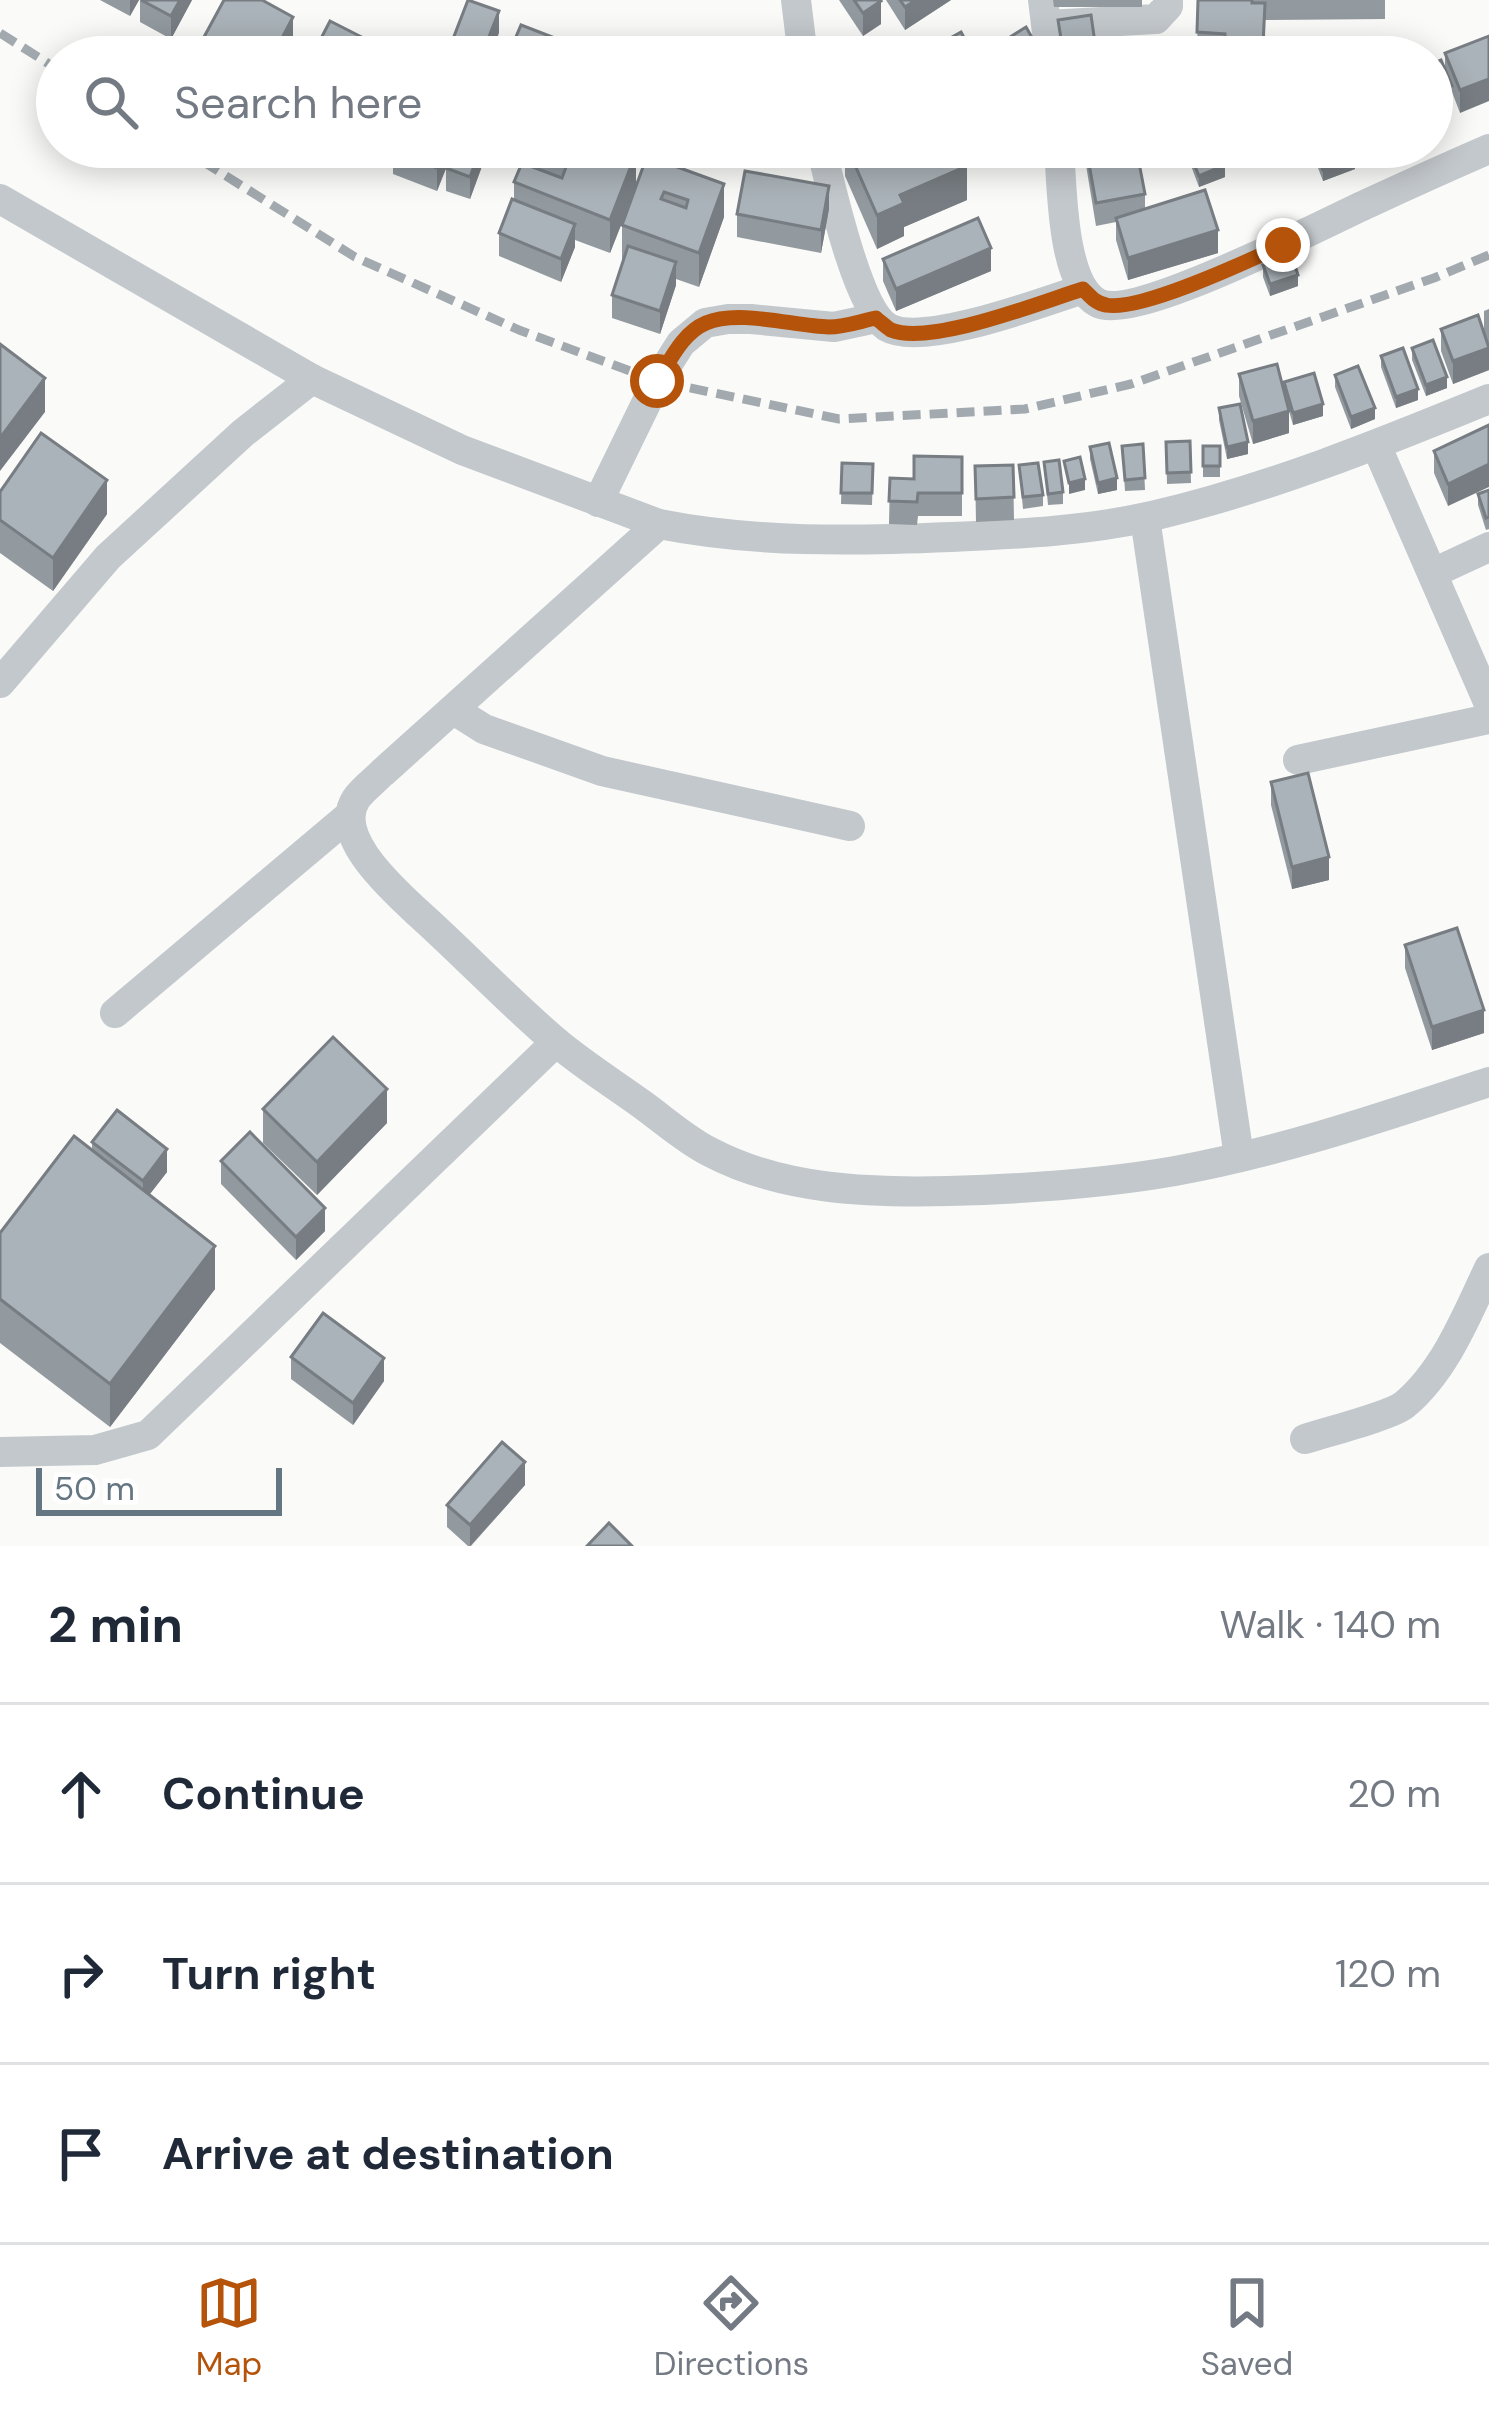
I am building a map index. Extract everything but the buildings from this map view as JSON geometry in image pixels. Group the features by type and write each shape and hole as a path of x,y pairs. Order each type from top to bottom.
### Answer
{"street":[{"path":"796,0 800,36"},
{"path":"1045,12 1156,19 1168,0"},
{"path":"1453,165 1489,148"},
{"path":"827,168 863,293 876,318 890,329 938,331 1083,289"},
{"path":"1061,168 1068,245 1083,289 1098,303 1113,306 1210,278 1446,168"},
{"path":"0,200 312,379 462,450 659,524 755,537 887,540 1020,534 1145,518 1294,476 1489,399"},
{"path":"598,502 657,381 681,343 705,323 751,319 834,327 876,318"},
{"path":"0,683 108,557 243,433 312,379"},
{"path":"1376,445 1489,704"},
{"path":"1145,518 1239,1157"},
{"path":"115,1013 350,815 356,799 382,773 659,524"},
{"path":"1433,573 1489,548"},
{"path":"454,710 484,729 602,771 850,826"},
{"path":"1298,760 1489,719"},
{"path":"350,815 357,843 374,869 556,1042 707,1151 770,1175 830,1187 910,1192 1007,1190 1173,1171 1406,1110 1489,1082"},
{"path":"0,1452 95,1450 148,1435 556,1042"},
{"path":"1305,1439 1401,1408 1462,1326 1489,1268"}],"railway":[{"path":"0,33 36,56"},
{"path":"213,168 355,257 519,330 657,381 839,419 1025,409 1131,384 1489,255"}],"route":[{"path":"657,381 681,343 705,323 751,319 834,327 876,318 890,329 938,331 1083,289 1098,303 1113,306 1139,301 1210,278 1283,245"}]}
